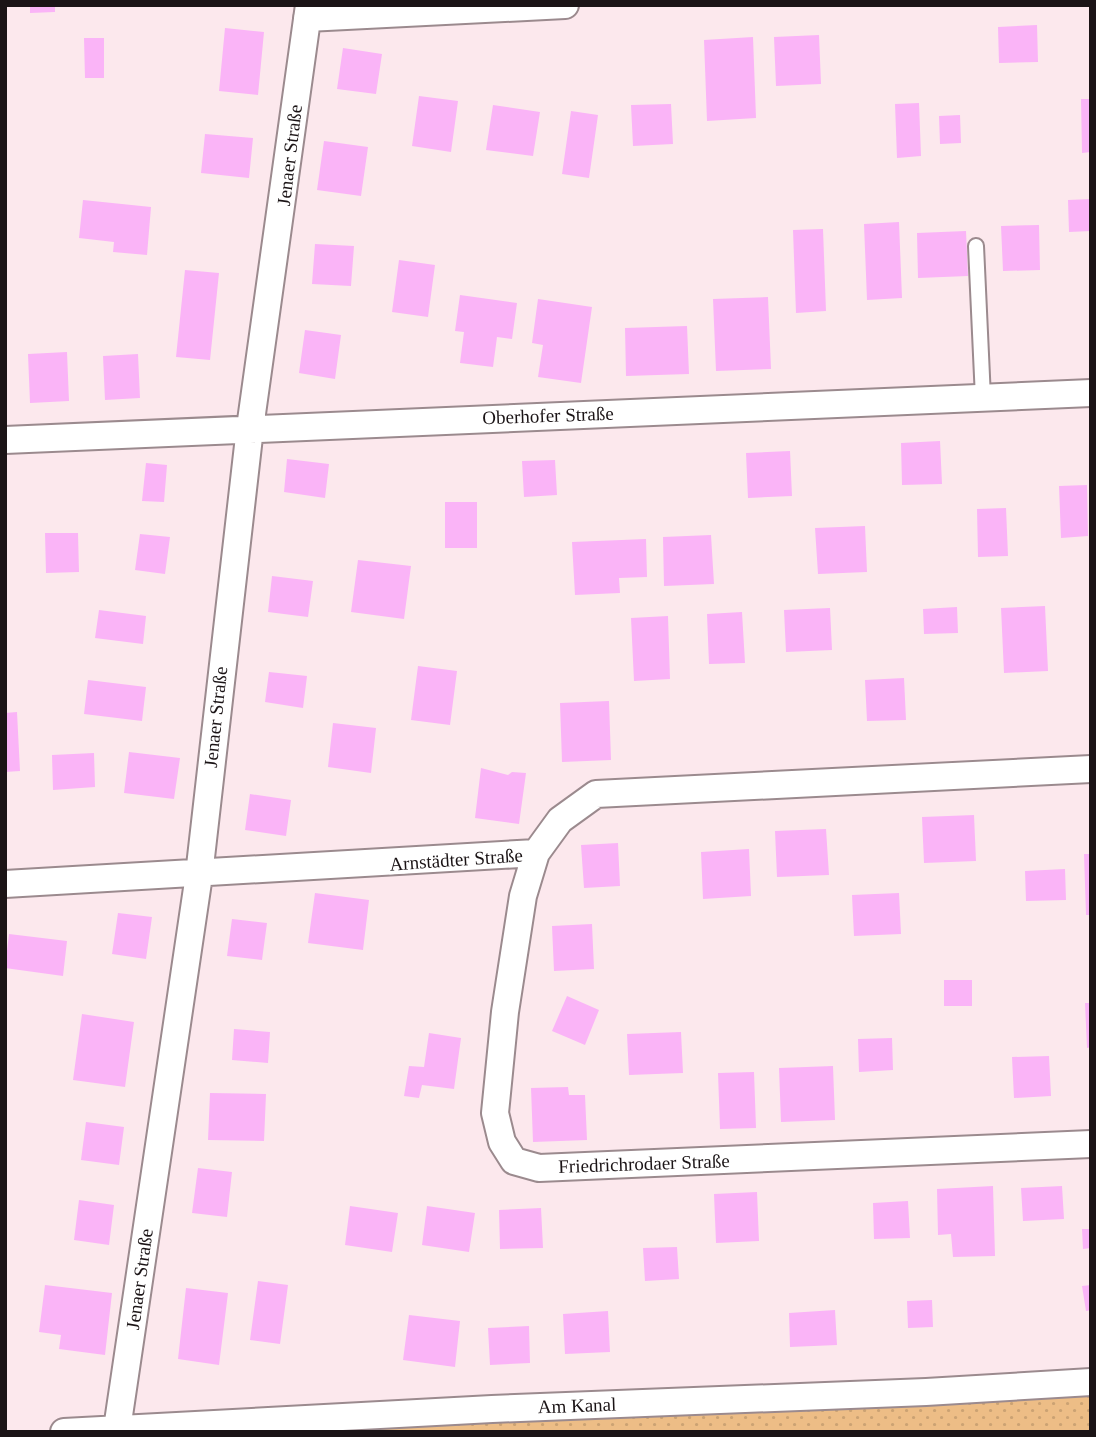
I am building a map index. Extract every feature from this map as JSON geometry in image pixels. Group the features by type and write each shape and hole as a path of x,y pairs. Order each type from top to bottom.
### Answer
{"street":[{"path":"308,11 565,5"},
{"name":"Jenaer Straße","path":"117,1429 199,875 250,428 308,11"},
{"name":"Oberhofer Straße","path":"5,440 1091,393"},
{"name":"Arnstädter Straße","path":"5,884 199,875 536,853 560,820 596,794 1091,769"},
{"name":"Friedrichrodaer Straße","path":"536,853 523,896 517,934 505,1012 495,1113 502,1142 514,1161 539,1168 1091,1144"},
{"name":"Am Kanal","path":"64,1432 1091,1382"}],"lane":[{"path":"975,246 982,318 983,398"}],"shaded area":[{"path":"1091,1394 1091,1432 285,1432"}],"building":[{"path":"30,5 55,5 55,12 30,13"},
{"path":"1037,25 1038,62 999,63 998,27"},
{"path":"225,28 264,32 258,95 219,91"},
{"path":"819,35 821,84 776,86 774,37"},
{"path":"753,37 756,118 707,121 704,40"},
{"path":"84,38 104,38 104,78 85,78"},
{"path":"343,48 382,54 376,94 337,89"},
{"path":"419,96 458,101 451,152 412,146"},
{"path":"1081,99 1091,99 1091,152 1082,153"},
{"path":"919,103 921,156 897,158 895,104"},
{"path":"671,104 673,144 633,146 631,105"},
{"path":"493,105 540,112 533,156 486,150"},
{"path":"571,111 598,115 589,178 562,174"},
{"path":"960,115 961,143 940,144 939,116"},
{"path":"205,134 253,138 249,178 201,173"},
{"path":"324,141 368,147 361,196 317,190"},
{"path":"1091,199 1091,231 1069,232 1068,200"},
{"path":"83,200 151,207 147,255 113,252 114,242 79,238"},
{"path":"899,222 902,298 867,300 864,224"},
{"path":"1039,225 1040,270 1003,271 1001,226"},
{"path":"823,229 826,311 796,313 793,230"},
{"path":"966,231 968,276 918,278 917,233"},
{"path":"315,244 354,246 351,286 312,284"},
{"path":"399,260 435,265 428,317 392,312"},
{"path":"185,270 219,273 210,360 176,357"},
{"path":"460,295 517,303 512,339 497,337 493,367 460,363 464,332 455,331"},
{"path":"768,297 771,369 716,371 713,299"},
{"path":"538,299 592,307 581,383 538,377 543,345 532,343"},
{"path":"687,326 689,374 626,376 625,328"},
{"path":"305,330 341,335 335,379 299,373"},
{"path":"67,352 69,401 30,403 28,354"},
{"path":"138,354 140,398 105,400 103,356"},
{"path":"940,441 942,484 902,485 901,443"},
{"path":"790,451 792,496 748,498 746,453"},
{"path":"287,459 329,464 325,498 284,492"},
{"path":"555,460 557,495 524,497 522,461"},
{"path":"146,463 167,465 164,502 142,501"},
{"path":"1087,485 1088,536 1061,538 1059,486"},
{"path":"445,502 477,502 477,548 445,548"},
{"path":"1006,508 1008,556 978,557 977,509"},
{"path":"865,526 867,572 818,574 815,528"},
{"path":"45,533 78,533 79,572 46,573"},
{"path":"140,534 170,537 165,574 135,570"},
{"path":"711,535 714,584 664,586 663,537"},
{"path":"646,539 647,577 619,578 620,593 575,595 572,542"},
{"path":"358,560 411,566 404,619 351,612"},
{"path":"272,576 313,581 308,617 268,612"},
{"path":"1045,606 1048,671 1004,673 1001,608"},
{"path":"957,607 958,633 924,634 923,609"},
{"path":"830,608 832,650 786,652 784,610"},
{"path":"99,610 146,616 143,644 95,638"},
{"path":"742,612 745,663 709,664 707,614"},
{"path":"668,616 670,679 634,681 631,618"},
{"path":"418,666 457,671 450,725 411,720"},
{"path":"269,672 307,676 303,708 265,702"},
{"path":"904,678 906,720 867,721 865,680"},
{"path":"88,680 146,687 142,721 84,714"},
{"path":"609,701 611,760 562,762 560,703"},
{"path":"17,712 20,771 5,772 5,713"},
{"path":"333,723 376,728 371,773 328,767"},
{"path":"129,752 180,758 174,799 124,793"},
{"path":"94,753 95,787 53,790 52,755"},
{"path":"481,768 508,775 512,772 526,773 519,824 475,818"},
{"path":"250,794 291,800 286,836 245,830"},
{"path":"974,815 976,861 924,863 922,817"},
{"path":"826,829 829,875 777,877 775,831"},
{"path":"618,843 620,886 584,888 581,845"},
{"path":"749,849 751,896 703,899 701,852"},
{"path":"1084,854 1091,854 1091,915 1086,915"},
{"path":"1065,869 1066,900 1026,901 1025,871"},
{"path":"315,893 369,900 363,950 308,943"},
{"path":"899,893 901,934 854,936 852,895"},
{"path":"118,913 152,917 146,959 112,954"},
{"path":"232,919 267,923 262,960 227,956"},
{"path":"592,924 594,969 554,971 552,926"},
{"path":"9,934 67,941 63,976 5,968"},
{"path":"944,980 972,980 972,1006 944,1006"},
{"path":"567,996 599,1010 585,1045 552,1031"},
{"path":"1085,1003 1091,1003 1091,1047 1087,1048"},
{"path":"82,1014 134,1022 125,1087 73,1080"},
{"path":"234,1029 270,1032 268,1063 232,1060"},
{"path":"681,1032 683,1073 629,1075 627,1034"},
{"path":"429,1033 461,1038 454,1089 422,1085 419,1098 404,1096 409,1066 424,1067"},
{"path":"892,1038 893,1070 859,1072 858,1039"},
{"path":"1049,1056 1051,1096 1014,1098 1012,1057"},
{"path":"833,1066 835,1120 781,1122 779,1068"},
{"path":"754,1072 756,1128 720,1129 718,1073"},
{"path":"568,1087 569,1095 585,1095 587,1140 533,1142 531,1088"},
{"path":"210,1093 266,1094 264,1141 208,1140"},
{"path":"86,1122 124,1127 119,1165 81,1160"},
{"path":"198,1168 232,1172 227,1217 192,1213"},
{"path":"993,1186 995,1256 953,1257 951,1234 938,1235 937,1189"},
{"path":"1062,1186 1064,1219 1023,1221 1021,1188"},
{"path":"757,1192 759,1241 716,1243 714,1194"},
{"path":"79,1200 114,1205 109,1245 74,1240"},
{"path":"908,1201 910,1238 874,1239 873,1203"},
{"path":"350,1206 398,1213 392,1252 345,1245"},
{"path":"427,1206 475,1213 469,1252 422,1245"},
{"path":"541,1208 543,1248 500,1249 499,1210"},
{"path":"1082,1229 1091,1229 1091,1248 1083,1249"},
{"path":"677,1247 679,1279 645,1281 643,1248"},
{"path":"258,1281 288,1285 280,1344 250,1340"},
{"path":"45,1285 112,1293 105,1355 59,1349 61,1335 39,1332"},
{"path":"1091,1285 1091,1310 1086,1311 1082,1286"},
{"path":"186,1288 228,1293 219,1365 178,1359"},
{"path":"932,1300 933,1327 908,1328 907,1301"},
{"path":"835,1310 837,1345 790,1347 789,1313"},
{"path":"608,1311 610,1352 565,1354 563,1314"},
{"path":"409,1315 460,1321 455,1367 403,1360"},
{"path":"529,1326 530,1363 490,1365 488,1328"}]}
